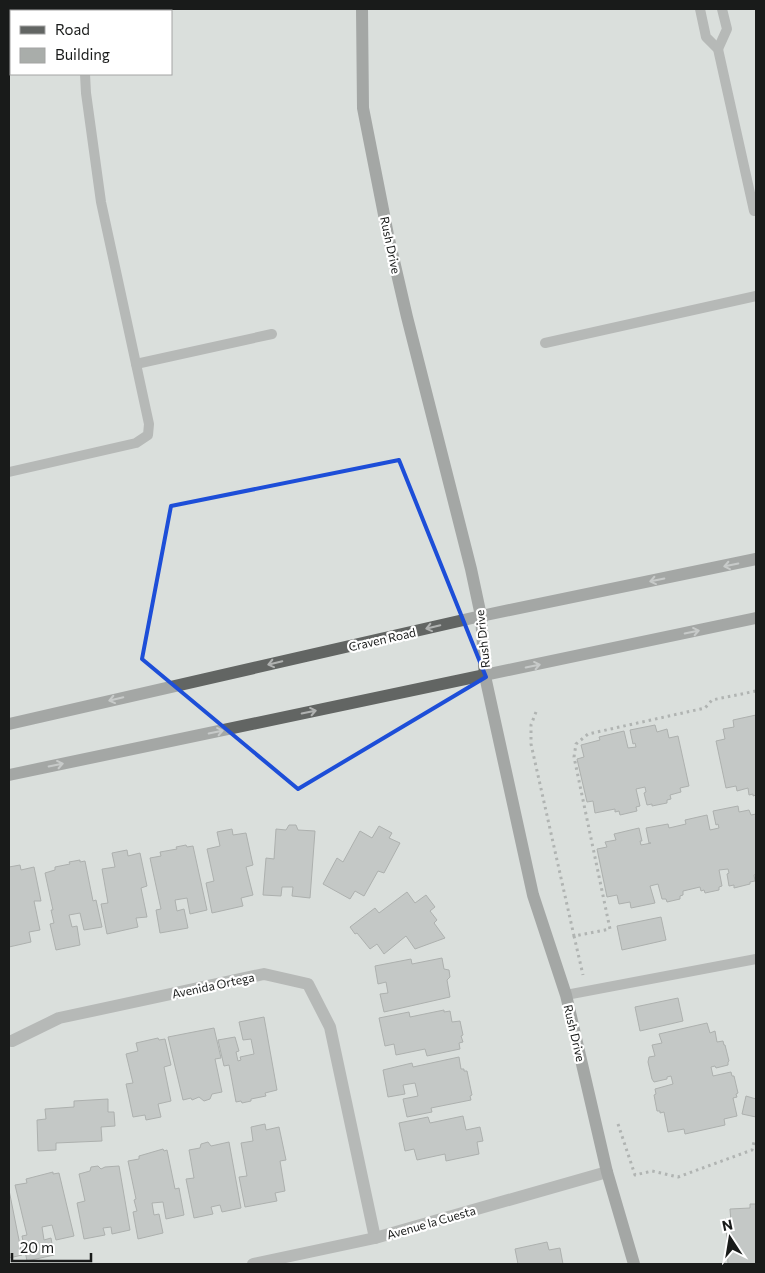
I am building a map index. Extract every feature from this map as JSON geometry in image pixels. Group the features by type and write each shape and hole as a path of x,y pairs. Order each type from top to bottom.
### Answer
{"main road":[{"name":"Rush Drive","path":"362,9 363,108 388,235 471,569 481,616 485,676 533,895 566,995 607,1172 634,1264"},
{"name":"Craven Road","path":"9,724 481,616 756,559"},
{"path":"9,775 756,618"}],"street":[{"name":"Avenida Ortega","path":"12,1041 59,1018 264,974 308,984 330,1027 374,1238"},
{"name":"Avenue la Cuesta","path":"253,1264 374,1238 607,1172"}],"lane":[{"path":"48,10 61,9"},
{"path":"700,9 706,38 718,49 754,211"},
{"path":"718,49 727,29 722,9"},
{"path":"9,472 136,443 148,435 149,424 101,202 85,75"},
{"path":"545,343 756,296"},
{"path":"136,364 272,334"},
{"path":"566,995 756,959"}],"path":[{"path":"574,936 610,928 574,757 576,744 588,734 705,708 712,700 756,691"},
{"path":"536,712 531,725 531,744 586,991"},
{"path":"617,1120 635,1175 652,1171 678,1177 752,1150 754,1142 756,1142"}],"highlighted area":[{"path":"399,460 486,677 298,789 142,659 171,506"}],"building":[{"path":"756,715 756,795 753,796 753,794 749,795 748,788 737,791 736,786 726,788 716,741 725,739 723,729 734,727 733,720"},
{"path":"655,725 657,732 667,729 669,738 678,736 689,786 680,788 681,792 670,795 671,799 667,800 667,803 652,806 652,804 647,805 644,793 646,792 645,787 636,789 640,806 636,807 637,811 620,815 619,811 615,812 615,809 595,813 593,801 587,802 577,759 584,757 581,745 600,740 599,737 624,731 628,748 636,747 635,743 633,744 630,730"},
{"path":"738,806 739,812 749,810 751,815 756,814 755,881 734,888 734,885 729,886 728,869 719,870 722,886 719,887 719,890 705,893 704,890 701,891 700,887 683,891 680,899 667,902 666,899 662,899 658,884 650,886 655,903 631,908 630,902 619,904 617,895 607,897 597,849 607,847 605,842 616,840 614,834 639,828 641,845 651,843 649,843 646,828 668,824 669,828 686,824 685,820 707,815 710,830 719,828 718,824 716,825 713,811"},
{"path":"289,825 296,825 298,830 315,831 310,898 292,896 293,887 282,887 281,896 263,895 266,858 274,859 276,829 286,830"},
{"path":"379,826 392,833 389,838 400,843 384,873 378,871 364,896 355,891 350,899 323,884 337,858 343,862 360,831 372,838"},
{"path":"232,829 233,835 246,833 253,865 246,867 253,895 241,898 243,906 212,913 206,883 214,881 207,849 220,846 217,832"},
{"path":"186,845 187,847 193,846 207,910 190,914 187,898 175,900 177,911 184,909 188,928 160,933 156,910 161,909 150,858 161,856 160,852 177,849 176,847"},
{"path":"127,850 128,856 140,853 147,886 141,888 147,917 136,918 138,927 107,934 101,904 108,903 102,869 115,867 112,853"},
{"path":"80,860 80,862 85,861 93,901 96,900 102,927 84,930 80,913 69,915 72,927 77,926 80,945 56,950 50,924 54,923 51,910 53,910 45,873 55,870 55,867"},
{"path":"20,865 21,870 34,867 41,901 34,901 40,930 29,932 31,942 9,947 9,867"},
{"path":"407,892 415,903 426,895 435,907 430,911 437,920 434,923 445,938 415,949 406,936 384,954 377,944 370,949 350,927 375,908 379,913"},
{"path":"661,917 666,940 622,950 617,926"},
{"path":"442,958 444,969 449,970 450,977 447,980 450,997 384,1012 380,994 388,993 386,982 378,984 375,966 411,959 412,964"},
{"path":"678,998 683,1021 640,1031 635,1007"},
{"path":"444,1010 444,1012 450,1011 452,1022 460,1021 463,1042 459,1043 460,1049 427,1056 425,1049 396,1055 394,1044 385,1046 379,1018 409,1012 410,1017"},
{"path":"264,1017 277,1090 265,1093 266,1096 251,1099 251,1101 236,1102 229,1065 224,1066 218,1040 235,1037 239,1051 236,1052 238,1061 241,1060 240,1057 254,1054 251,1039 243,1040 239,1022"},
{"path":"707,1023 710,1033 715,1031 717,1042 723,1041 729,1061 728,1065 716,1068 715,1066 711,1067 713,1076 731,1072 732,1076 734,1076 738,1093 736,1094 737,1097 733,1098 737,1116 724,1119 725,1125 685,1134 684,1129 668,1132 664,1112 660,1113 660,1111 657,1111 654,1095 656,1094 655,1089 673,1084 671,1076 654,1082 652,1079 648,1062 649,1057 655,1056 652,1045 662,1043 659,1034"},
{"path":"214,1028 221,1058 215,1059 222,1092 212,1094 210,1099 204,1101 199,1097 192,1100 191,1098 183,1100 168,1037"},
{"path":"158,1038 159,1040 165,1039 171,1065 164,1067 171,1101 158,1104 161,1117 146,1120 145,1115 133,1117 126,1084 133,1083 126,1054 138,1051 136,1043"},
{"path":"459,1057 461,1069 467,1071 472,1095 470,1096 471,1100 431,1108 432,1112 407,1117 403,1099 418,1096 415,1083 403,1085 405,1094 388,1097 383,1070 412,1063 413,1067"},
{"path":"746,1096 756,1099 756,1117 742,1114"},
{"path":"108,1099 108,1112 114,1112 115,1126 101,1127 102,1141 56,1143 56,1150 38,1151 37,1120 46,1119 45,1109 74,1107 74,1101"},
{"path":"463,1116 466,1130 480,1127 483,1141 477,1142 479,1154 446,1161 445,1154 417,1160 414,1149 405,1151 399,1123 428,1117 430,1123"},
{"path":"265,1124 266,1130 279,1127 286,1160 280,1161 285,1191 275,1193 277,1201 245,1207 239,1177 247,1176 241,1143 253,1141 251,1127"},
{"path":"208,1142 211,1146 229,1142 241,1208 222,1212 220,1205 211,1207 213,1214 194,1218 186,1179 194,1178 189,1150 200,1148 201,1144"},
{"path":"163,1149 164,1151 167,1150 175,1189 179,1188 184,1215 166,1219 163,1202 152,1203 154,1215 159,1214 163,1233 138,1239 133,1212 137,1211 134,1200 136,1199 128,1161 139,1159 139,1156"},
{"path":"98,1166 101,1169 119,1166 130,1230 112,1234 111,1227 103,1228 105,1235 84,1239 77,1203 85,1201 79,1174 90,1171 91,1167"},
{"path":"53,1172 53,1174 59,1173 74,1236 56,1240 52,1225 42,1227 44,1240 51,1238 54,1255 27,1261 22,1236 27,1235 15,1185 27,1183 26,1179"},
{"path":"9,1190 22,1255 9,1258"},
{"path":"750,1204 756,1204 756,1264 728,1264 726,1222 731,1222 730,1209 750,1208"},
{"path":"547,1242 549,1250 560,1248 563,1264 518,1264 515,1249"}]}
